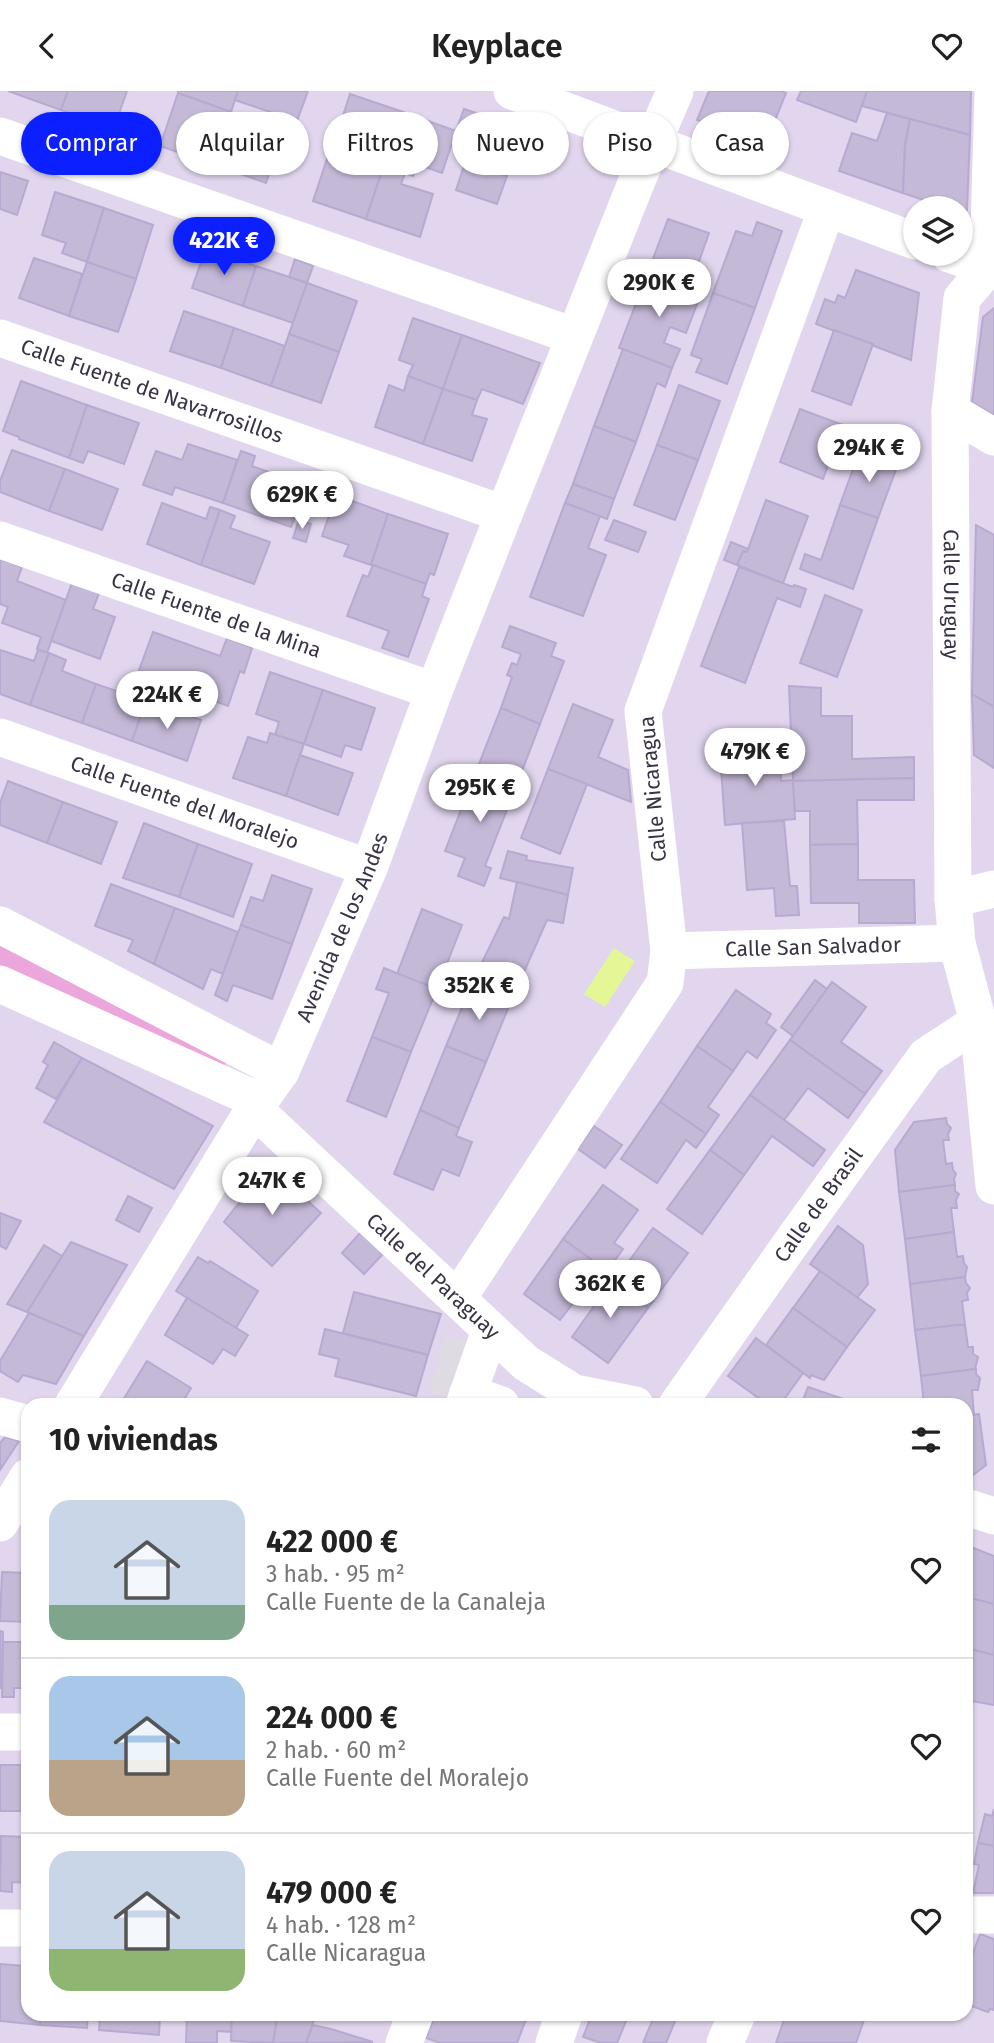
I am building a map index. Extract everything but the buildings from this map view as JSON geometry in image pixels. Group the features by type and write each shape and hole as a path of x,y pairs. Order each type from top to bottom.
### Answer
{"street":[{"path":"512,91 583,117"},
{"name":"Avenida de los Andes","path":"667,112 675,91"},
{"path":"973,263 991,269 993,91"},
{"path":"0,136 574,336"},
{"path":"677,152 903,236"},
{"name":"Avenida de los Andes","path":"77,1398 281,1070 369,868 504,514 641,175"},
{"name":"Calle Nicaragua","path":"458,1298 665,982 669,951 643,711 827,208"},
{"name":"Calle Uruguay","path":"991,269 961,298 950,411 953,898 957,943 978,1022 994,1186"},
{"name":"Calle Fuente de Navarrosillos","path":"0,338 504,514"},
{"path":"950,411 994,436"},
{"name":"Calle Fuente de la Mina","path":"0,540 435,691"},
{"name":"Calle Fuente del Moralejo","path":"0,737 369,868"},
{"path":"953,898 994,889"},
{"path":"0,925 281,1070"},
{"name":"Calle San Salvador","path":"669,951 957,943"},
{"name":"Calle del Paraguay","path":"0,984 257,1105 490,1331 571,1398"},
{"name":"Calle de Brasil","path":"682,1398 926,1056 978,1022"},
{"path":"479,1398 490,1331"},
{"path":"0,1416 21,1423"},
{"path":"21,1489 0,1523 21,1524"},
{"path":"973,1509 994,1516"},
{"path":"0,1732 21,1732"},
{"path":"973,1915 994,1915"},
{"path":"0,1928 21,1928"},
{"path":"404,2043 412,2021"},
{"path":"554,2043 562,2021"},
{"path":"725,2043 734,2021"}],"shaded area":[{"path":"0,91 994,91 994,2043 0,2043"},
{"path":"0,946 230,1056 224,1066 0,967"},
{"path":"614,948 635,961 605,1007 584,994"},
{"path":"446,1335 471,1342 454,1398 429,1392"}]}
